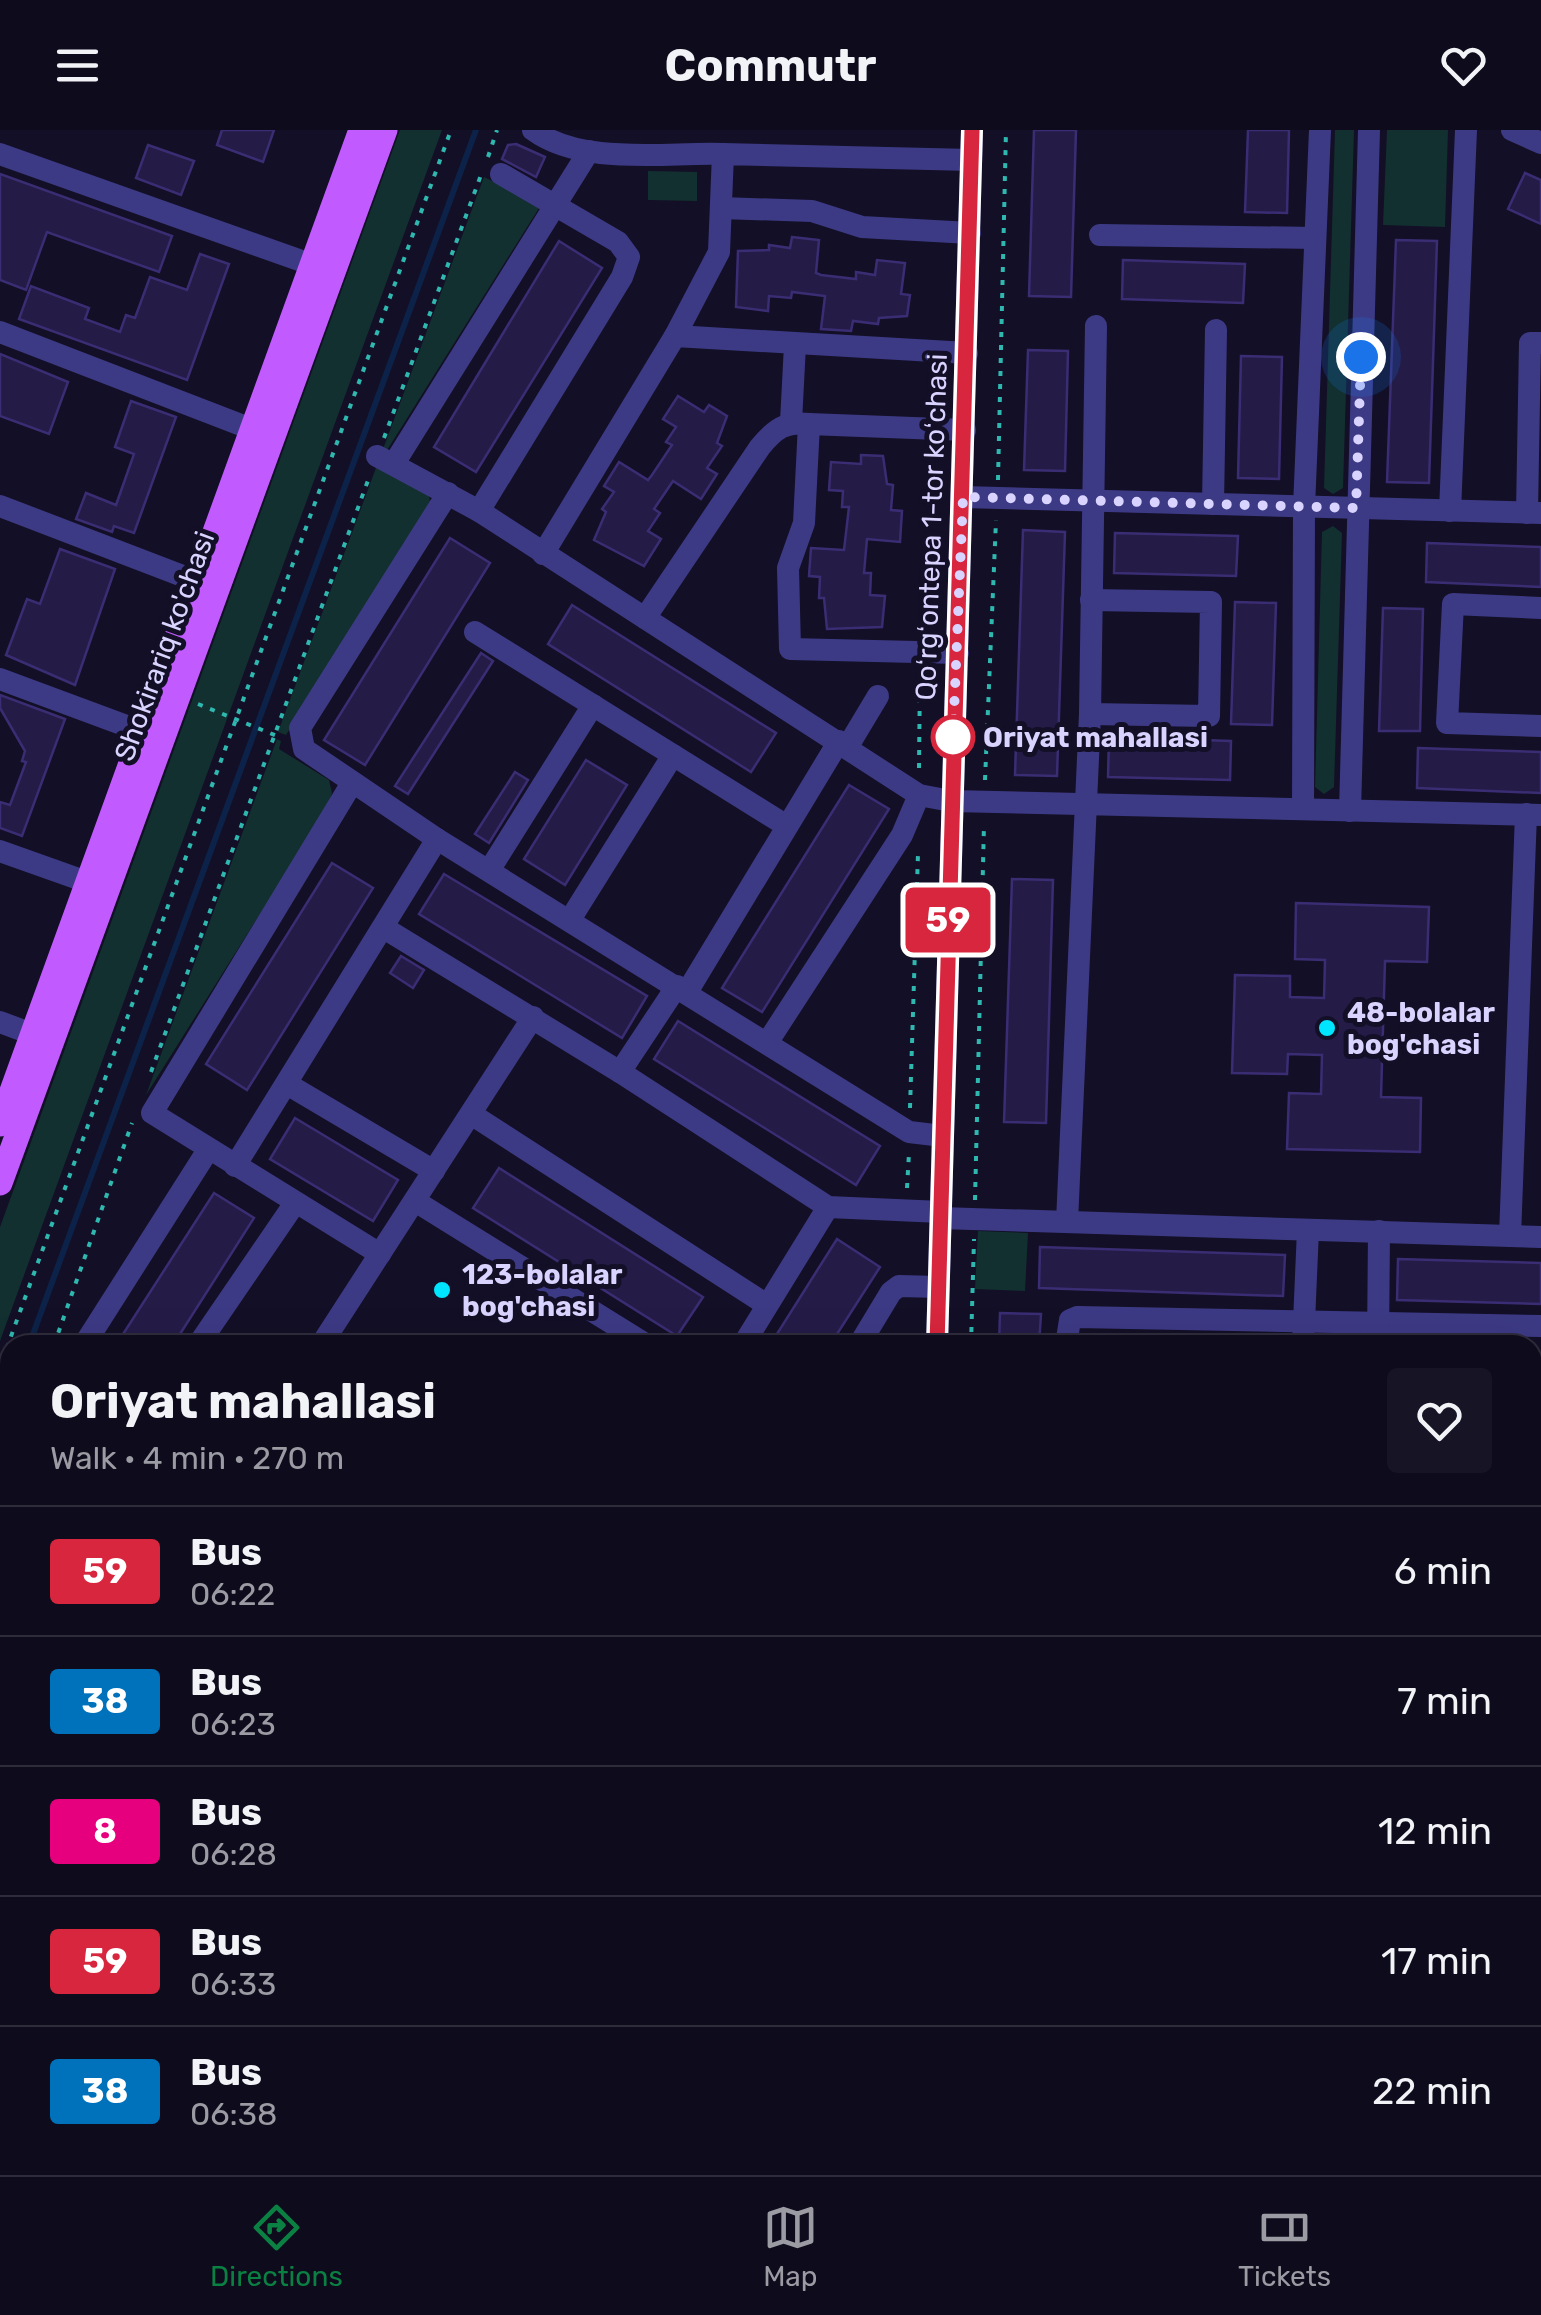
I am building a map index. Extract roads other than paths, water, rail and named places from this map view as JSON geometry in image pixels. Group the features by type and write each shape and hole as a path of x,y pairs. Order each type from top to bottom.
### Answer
{"main road":[{"name":"Shokirariq ko'chasi","path":"0,1183 42,1038 323,268 362,130"},
{"name":"Shokirariq ko'chasi","path":"323,268 385,130"},
{"name":"Shokirariq ko'chasi","path":"152,735 178,696 207,585"},
{"name":"Shokirariq ko'chasi","path":"0,1124 42,1038"}],"street":[{"path":"534,130 556,142 589,151 971,160"},
{"path":"637,152 650,130"},
{"path":"798,130 798,156"},
{"name":"Qoʻrgʻontepa 1-tor koʻchasi","path":"937,1335 972,130"},
{"path":"1303,808 1304,507 1320,130"},
{"path":"1350,811 1369,130"},
{"path":"1450,511 1466,130"},
{"path":"1512,130 1541,143"},
{"path":"589,151 386,459 479,511 920,796 950,801 1086,801 1534,815 1510,1236"},
{"path":"0,154 323,268"},
{"path":"543,554 675,336 719,252 723,154"},
{"path":"479,511 629,258 618,242 501,174"},
{"path":"721,208 812,211 862,227 970,233"},
{"path":"1100,234 1315,238"},
{"path":"1067,1222 1090,714 1096,326"},
{"path":"1213,504 1216,330"},
{"path":"0,332 263,433"},
{"path":"675,336 968,353"},
{"path":"963,497 1534,513 1530,343 1541,343"},
{"path":"795,345 804,522 788,568 790,649 958,652"},
{"path":"645,618 774,430 800,423 965,430"},
{"path":"448,493 300,728 304,750 909,1132 943,1136"},
{"path":"0,506 207,585"},
{"path":"1090,600 1211,602 1209,716 1090,714"},
{"path":"1541,608 1453,604 1447,723 1541,726"},
{"path":"475,632 788,826"},
{"path":"0,679 152,735"},
{"path":"620,1072 682,988 878,696"},
{"path":"490,870 593,705"},
{"path":"571,918 672,755"},
{"path":"352,783 145,1109 380,1254"},
{"path":"767,1043 902,835 920,796"},
{"path":"235,1166 438,838"},
{"path":"0,851 98,886"},
{"path":"384,928 620,1072 828,1208 974,1219 1541,1237"},
{"path":"327,1335 532,1017"},
{"path":"0,1022 42,1038"},
{"path":"287,1084 434,1172"},
{"path":"471,1114 768,1305"},
{"path":"90,1335 208,1150"},
{"path":"415,1201 630,1335"},
{"path":"205,1335 295,1203"},
{"path":"749,1335 828,1208"},
{"path":"1304,1334 1308,1230"},
{"path":"1378,1334 1379,1231"},
{"path":"865,1335 891,1292 899,1286 939,1287"},
{"path":"1068,1335 1070,1320 1077,1317 1304,1334 1541,1326"}],"waterway":[{"path":"33,1335 476,130"}],"place":[{"name":"Oriyat mahallasi","path":"953,737"},
{"name":"48-bolalar bog'chasi","path":"1327,1028"},
{"name":"123-bolalar bog'chasi","path":"442,1290"}]}
